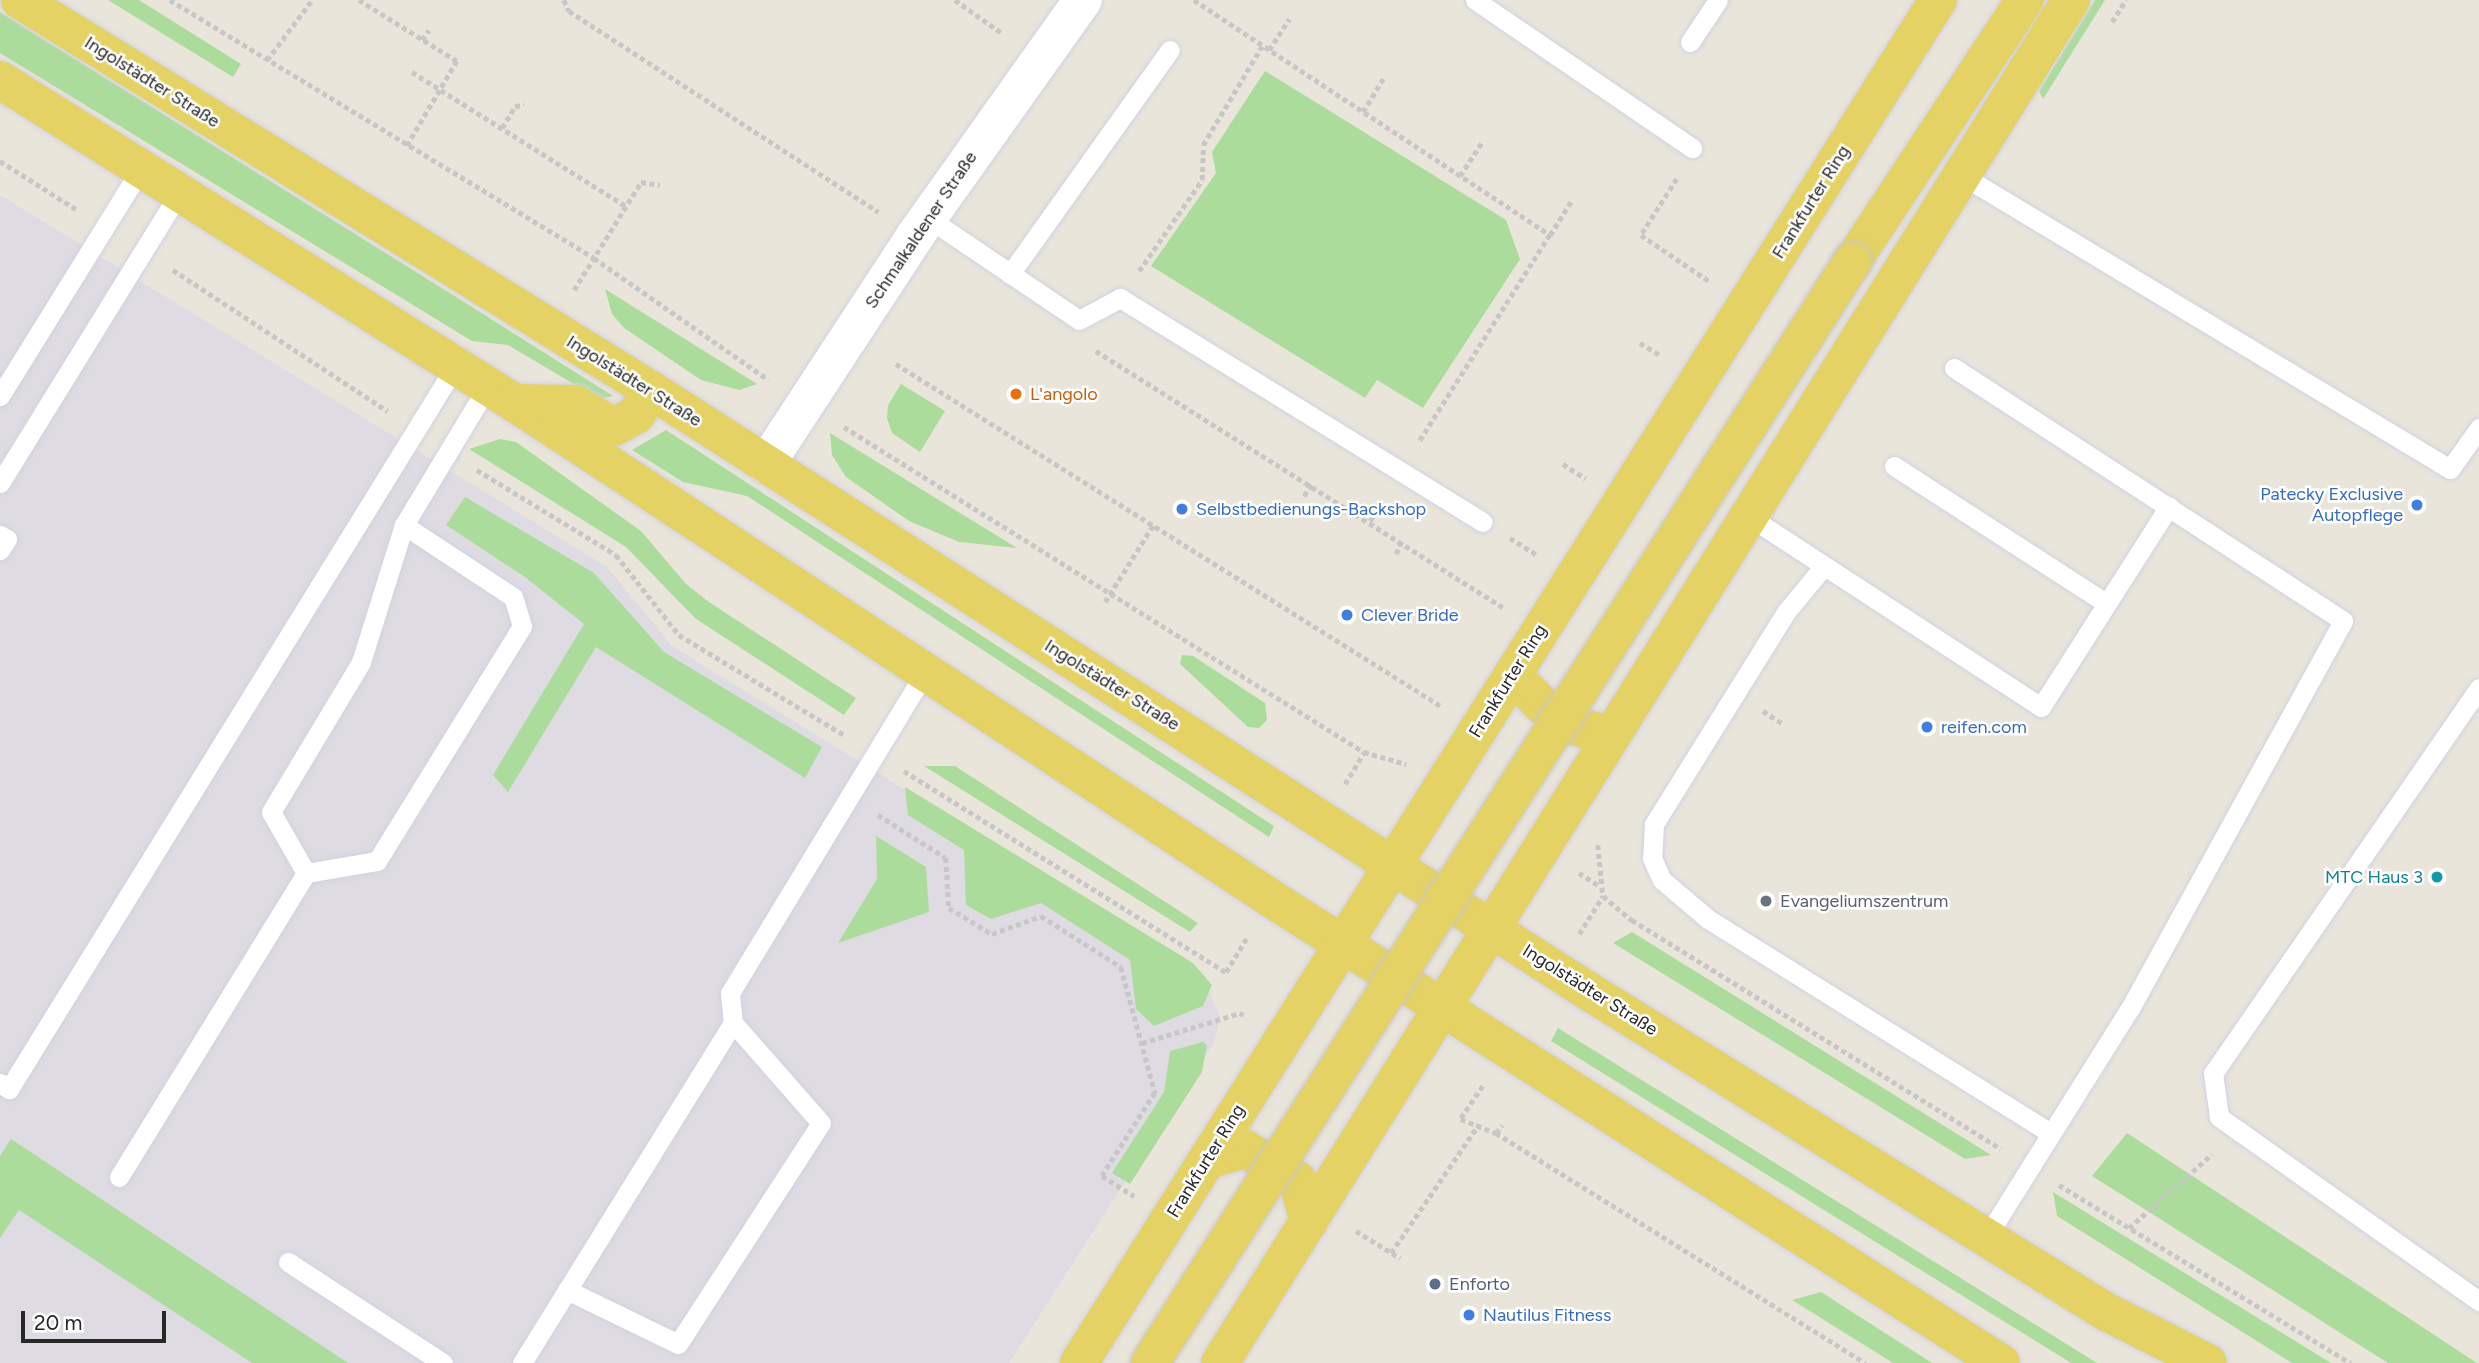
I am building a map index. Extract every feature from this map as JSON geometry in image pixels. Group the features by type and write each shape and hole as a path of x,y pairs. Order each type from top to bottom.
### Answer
{"main road":[{"name":"Ingolstädter Straße","path":"20,0 651,390 1394,863 1492,929 2105,1311 2208,1363"},
{"name":"Frankfurter Ring","path":"1079,1363 1938,0"},
{"path":"1852,262 1997,0"},
{"path":"1150,1363 1852,262 2025,0"},
{"path":"1220,1363 2071,0"},
{"path":"0,80 502,394 1442,1009 2001,1363"},
{"path":"502,394 575,404 614,427 636,415 651,390"},
{"path":"1512,675 1542,705 1577,727 1612,735"},
{"path":"1207,1160 1245,1149 1297,1180 1309,1221"}],"street":[{"name":"Schmalkaldener Straße","path":"766,464 921,227 1083,0"}],"lane":[{"path":"1475,0 1692,148"},
{"path":"1690,42 1718,0"},
{"path":"1010,274 1170,50"},
{"path":"0,396 142,167"},
{"path":"1963,176 2450,469 2479,428"},
{"path":"0,483 180,191"},
{"path":"921,227 1010,274 1079,320 1120,298 1482,522"},
{"path":"0,1083 9,1089 456,365"},
{"path":"1954,368 2343,621 2130,1008 1987,1236"},
{"path":"306,873 271,812 361,662 404,525 447,449 502,394"},
{"path":"1894,466 2106,603"},
{"path":"1748,516 2041,708 2169,506"},
{"path":"119,1177 306,873 377,861 522,626 513,597 404,525"},
{"path":"0,535 7,539 0,550"},
{"path":"1824,566 1786,612 1654,824 1652,858 1662,880 1708,919 2051,1133"},
{"path":"567,1290 678,1344 821,1123 733,1023 730,993 926,671"},
{"path":"2479,688 2213,1073 2219,1117 2479,1301"},
{"path":"522,1363 733,1023"},
{"path":"288,1262 443,1363"}],"path":[{"path":"267,60 312,0"},
{"path":"359,0 457,61 407,146"},
{"path":"564,0 569,11 921,227"},
{"path":"955,0 1040,60"},
{"path":"1194,0 1550,235"},
{"path":"1269,50 1289,19"},
{"path":"422,40 429,30"},
{"path":"1120,298 1202,180 1203,145 1262,46"},
{"path":"412,72 626,206"},
{"path":"1363,112 1383,79"},
{"path":"502,128 515,106 524,105"},
{"path":"1460,176 1482,142"},
{"path":"0,161 105,227"},
{"path":"1684,169 1641,235 1716,285"},
{"path":"550,329 641,182 660,184"},
{"path":"1370,521 1572,200"},
{"path":"144,251 415,429"},
{"path":"1079,320 1091,348 1402,540 1510,612"},
{"path":"1640,342 1668,361"},
{"path":"896,364 1449,710"},
{"path":"447,449 616,555 679,635 1226,972"},
{"path":"1563,464 1591,482"},
{"path":"1304,496 1311,484"},
{"path":"1105,602 1154,524"},
{"path":"1396,554 1402,540"},
{"path":"1364,752 1412,766"},
{"path":"850,797 946,858 949,908 992,934 1041,916 1121,967 1155,1093 1102,1176 1140,1200"},
{"path":"1600,886 1603,896 1632,920 2351,1363"},
{"path":"1142,1043 1240,1013"},
{"path":"1461,1119 1496,1133 1865,1363"},
{"path":"1391,1253 1479,1124"},
{"path":"1496,1133 1502,1125"},
{"path":"2129,1228 2238,1131"},
{"path":"1352,1228 1399,1258"}],"shaded area":[{"path":"0,195 607,567 672,646 1188,964 1209,990 1220,1017 1214,1043 1009,1363 0,1363"}],"green space":[{"path":"108,0 139,0 241,64 233,77"},
{"path":"2095,0 2105,0 2043,99 2039,91"},
{"path":"0,12 613,396 599,399 508,345 472,341 0,53"},
{"path":"1265,71 1506,220 1520,259 1423,408 1377,380 1365,398 1151,266 1216,173 1212,152"},
{"path":"605,289 757,384 739,390 701,380 624,328 612,314"},
{"path":"901,384 945,411 920,452 892,433 887,418 888,405"},
{"path":"666,430 1274,826 1269,837 747,496 683,482 632,450"},
{"path":"830,433 1017,548 959,542 909,521 846,477 832,455"},
{"path":"500,439 516,442 641,531 686,584 709,602 856,698 844,715 696,619 626,547 469,449"},
{"path":"465,497 594,573 664,652 822,747 805,778 596,647 508,792 493,775 584,624 525,577 446,525"},
{"path":"1182,655 1193,656 1265,703 1267,720 1259,728 1248,727 1180,664"},
{"path":"924,766 955,766 1198,923 1190,932"},
{"path":"905,787 1193,963 1212,985 1203,1006 1154,1026 1136,1009 1130,960 1041,903 991,919 966,905 964,850 908,815"},
{"path":"876,836 926,867 929,912 838,943 877,879"},
{"path":"1632,932 1991,1155 1965,1159 1613,943"},
{"path":"1558,1028 2097,1363 2071,1363 1551,1041"},
{"path":"1203,1042 1207,1045 1202,1072 1130,1184 1112,1173 1164,1092 1170,1051"},
{"path":"2127,1133 2477,1363 2388,1363 2092,1176"},
{"path":"11,1139 348,1363 252,1363 19,1210 0,1238 0,1156"},
{"path":"2053,1192 2331,1363 2292,1363 2057,1216"},
{"path":"1821,1292 1932,1363 1893,1363 1792,1300"}],"place":[{"name":"L'angolo","path":"1016,394"},
{"name":"Patecky Exclusive Autopflege","path":"2417,505"},
{"name":"Selbstbedienungs-Backshop","path":"1182,509"},
{"name":"Clever Bride","path":"1347,615"},
{"name":"reifen.com","path":"1927,727"},
{"name":"MTC Haus 3","path":"2437,877"},
{"name":"Evangeliumszentrum","path":"1766,901"},
{"name":"Enforto","path":"1435,1284"},
{"name":"Nautilus Fitness","path":"1469,1315"}]}
